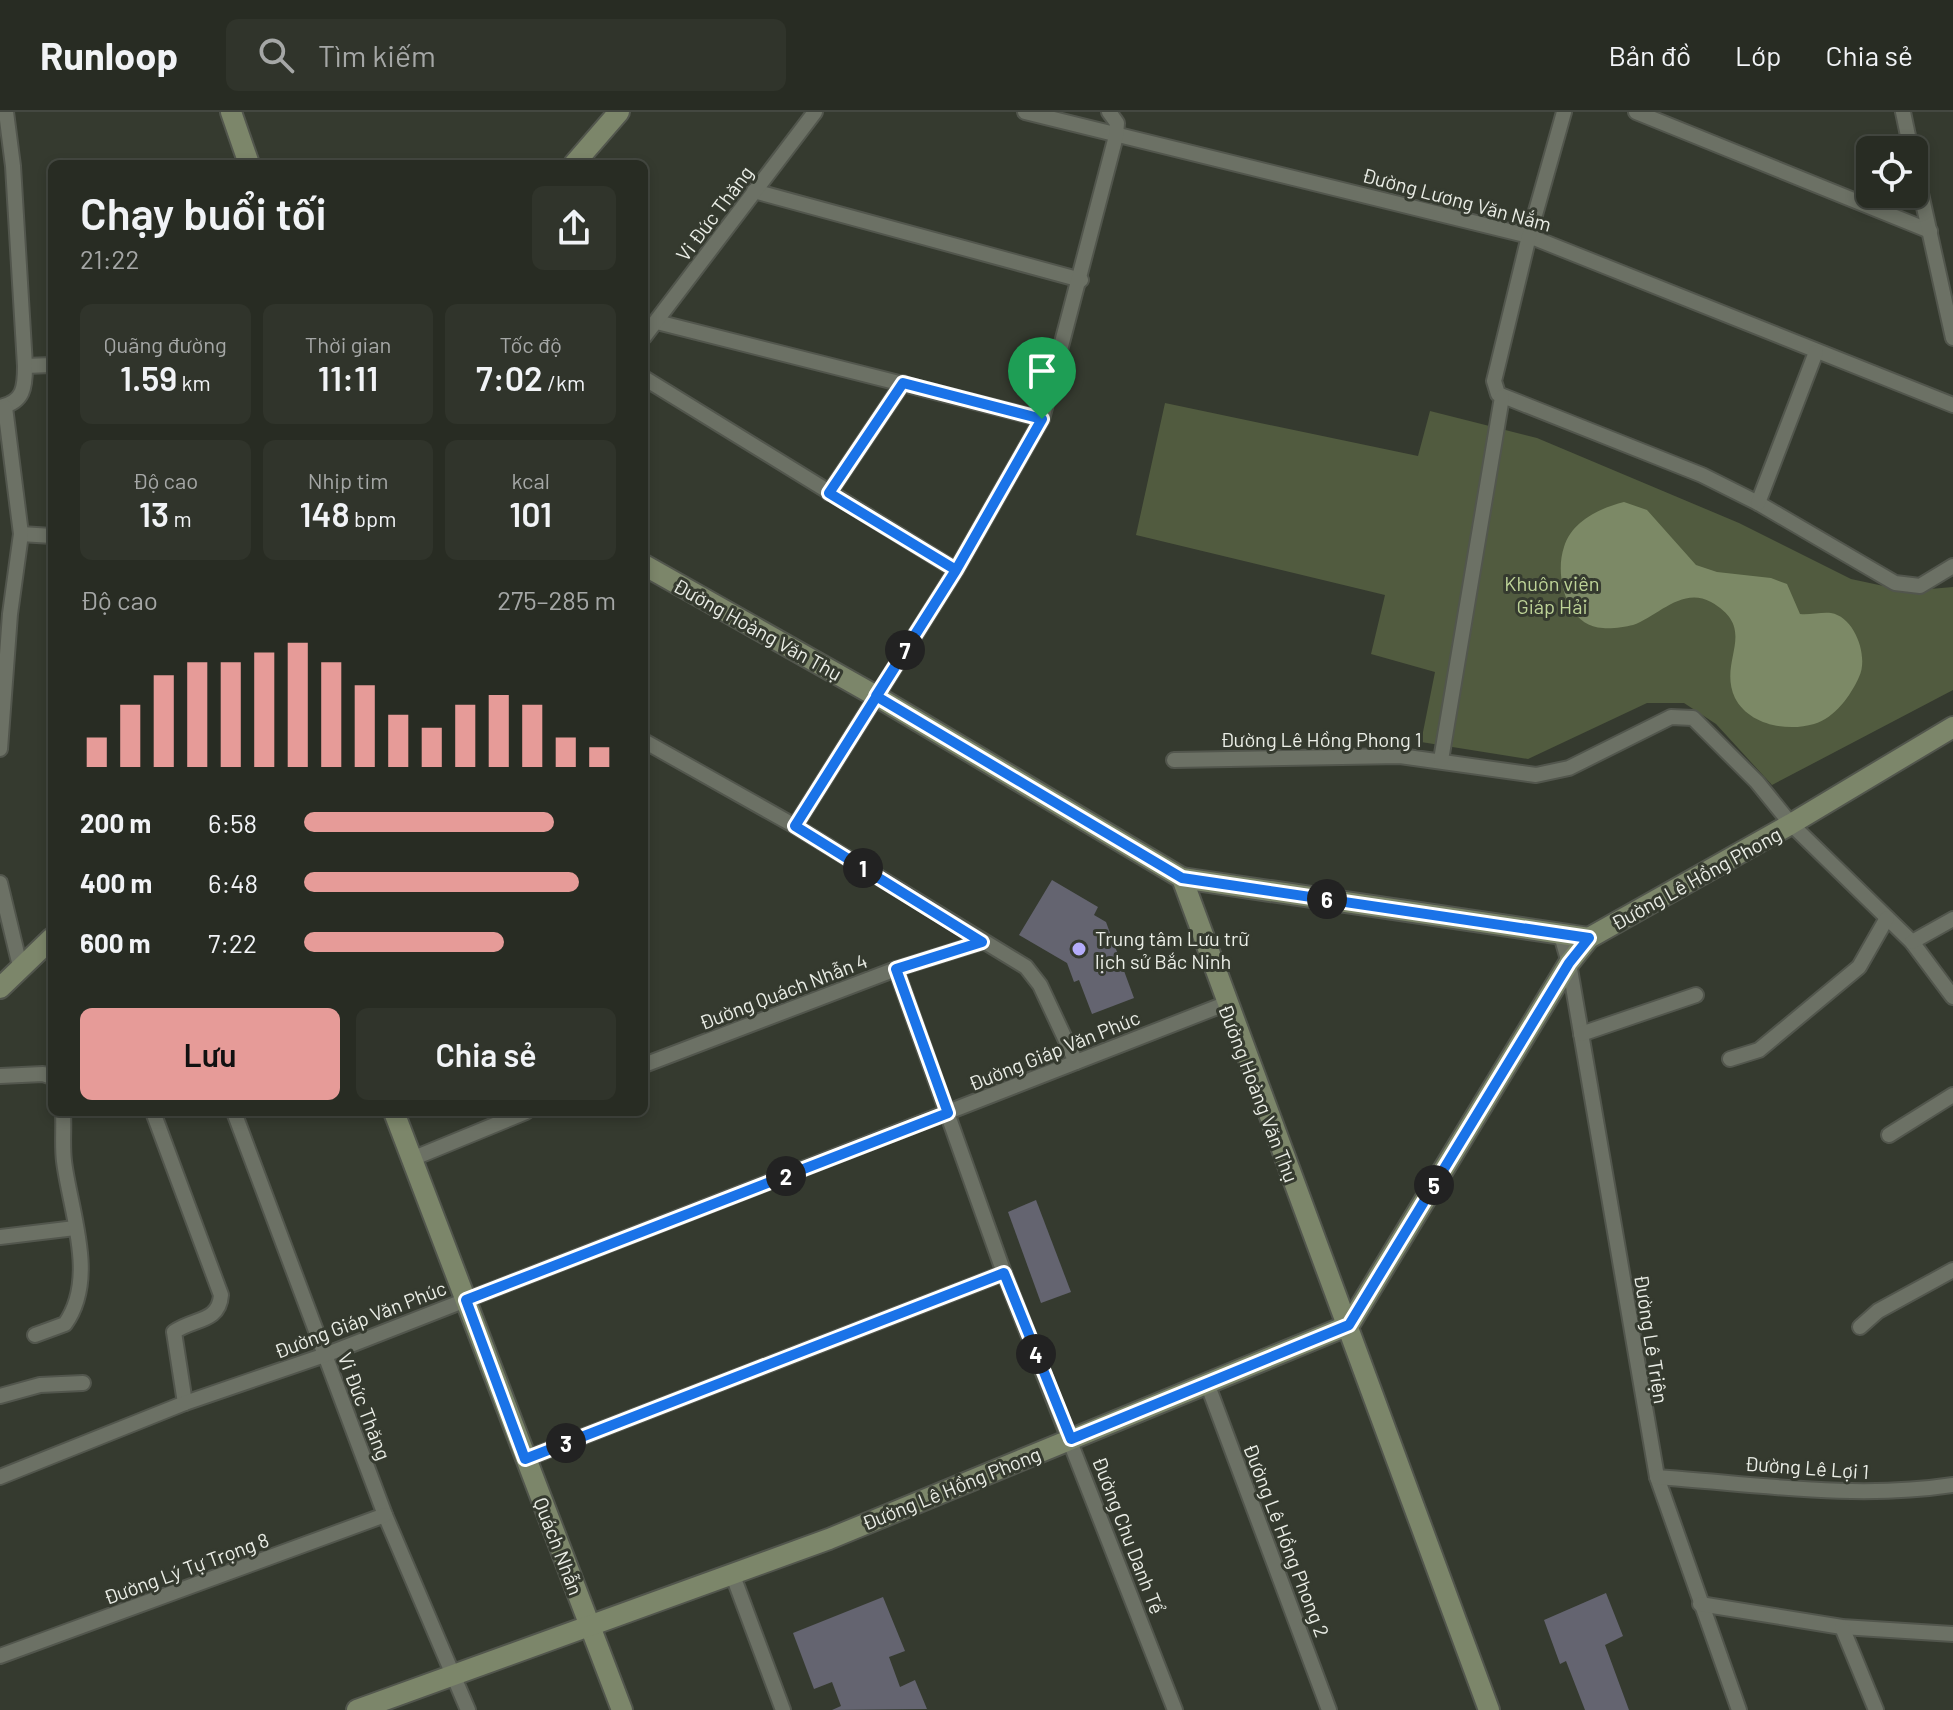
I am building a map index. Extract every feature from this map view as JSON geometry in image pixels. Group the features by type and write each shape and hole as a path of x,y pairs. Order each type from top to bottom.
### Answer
{"street":[{"path":"0,749 21,534 2,407 17,401 25,390 13,166 6,112"},
{"path":"231,112 248,160"},
{"path":"577,160 619,112"},
{"name":"Vi Đức Thăng","path":"648,332 815,112"},
{"name":"Đường Lương Văn Nắm","path":"1025,112 1529,236 1953,405"},
{"path":"795,826 956,570 1042,419 1081,280 1116,136 1117,123 1109,112"},
{"path":"1564,112 1529,236 1494,381 1502,397 1702,475 1758,503 1895,583 1920,586 1953,566"},
{"path":"1636,112 1930,231"},
{"path":"1903,112 1908,136"},
{"path":"754,191 1081,280"},
{"path":"1925,208 1953,338"},
{"path":"657,322 1042,419"},
{"path":"1758,503 1816,352"},
{"path":"25,366 48,365"},
{"path":"648,380 956,570"},
{"path":"829,493 903,383"},
{"path":"1441,760 1502,397"},
{"path":"21,534 48,536"},
{"name":"Đường Hoàng Văn Thụ","path":"648,567 876,696 1182,878 1225,1004 1349,1325 1489,1710"},
{"name":"Đường Lê Hồng Phong 1","path":"1174,760 1400,756 1515,774 1555,773 1671,717 1683,716 1693,718 1725,747 1791,824"},
{"name":"Đường Lê Hồng Phong","path":"357,1710 829,1539 1349,1325 1569,963 1589,938 1791,824 1953,727"},
{"path":"648,743 795,826 1032,974 1076,1062"},
{"path":"1791,824 1912,942 1953,997"},
{"path":"1182,878 1589,938"},
{"path":"0,883 20,966"},
{"path":"1730,1059 1759,1050 1859,967 1887,918"},
{"path":"1912,942 1953,919"},
{"name":"Đường Lê Triện","path":"1561,935 1569,963 1657,1477 1739,1710"},
{"path":"0,988 48,942"},
{"name":"Đường Quách Nhẫn 4","path":"648,1063 896,969 982,942"},
{"name":"Đường Chu Danh Tể","path":"896,969 1004,1273 1175,1710"},
{"path":"1581,1034 1696,995"},
{"name":"Đường Giáp Văn Phúc","path":"0,1477 185,1403 325,1355 1225,1004"},
{"path":"0,1076 48,1076"},
{"path":"1889,1135 1953,1095"},
{"path":"35,1335 65,1324 75,1305 80,1273 64,1163 63,1116"},
{"path":"154,1116 221,1295 220,1305 212,1316 174,1332 185,1403"},
{"name":"Vi Đức Thăng","path":"235,1116 385,1515 468,1710"},
{"name":"Quách Nhẫn","path":"396,1116 622,1710"},
{"path":"414,1158 516,1116"},
{"path":"0,1237 75,1228"},
{"path":"1860,1327 1878,1311 1953,1270"},
{"path":"525,1459 1004,1273"},
{"path":"0,1396 40,1385 83,1383"},
{"name":"Đường Lê Hồng Phong 2","path":"1207,1383 1329,1710"},
{"name":"Đường Lê Lợi 1","path":"1657,1477 1863,1492 1905,1493 1953,1485"},
{"name":"Đường Lý Tự Trọng 8","path":"0,1656 385,1515"},
{"path":"732,1573 783,1710"},
{"path":"1700,1604 1842,1627 1953,1634"},
{"path":"1842,1627 1876,1710"}],"green space":[{"name":"Khuôn viên Giáp Hải","path":"1165,403 1418,456 1430,411 1537,438 1739,523 1851,579 1907,591 1953,587 1953,690 1772,785 1716,724 1684,703 1647,703 1528,759 1421,742 1435,672 1371,654 1385,595 1136,535"}],"shaded area":[{"path":"1624,502 1647,510 1696,565 1717,572 1771,578 1787,584 1800,614 1831,613 1847,622 1858,639 1862,669 1841,705 1822,721 1803,726 1770,724 1749,715 1735,698 1731,684 1735,646 1733,623 1711,602 1700,598 1670,604 1633,625 1603,628 1580,619 1572,610 1562,585 1564,547 1573,530 1588,517"}],"building":[{"name":"Trung tâm Lưu trữ lịch sử Bắc Ninh","path":"1052,880 1098,907 1094,915 1106,922 1134,998 1092,1014 1079,980 1074,982 1067,963 1019,935"},
{"path":"1036,1200 1071,1292 1041,1303 1008,1212"},
{"path":"1606,1593 1623,1636 1605,1645 1629,1710 1585,1710 1566,1661 1560,1664 1544,1620"},
{"path":"883,1597 905,1651 889,1657 900,1687 915,1680 927,1709 832,1710 841,1706 832,1682 814,1689 793,1633"}],"place":[{"name":"Trung tâm Lưu trữ lịch sử Bắc Ninh","path":"1079,949"}],"route":[{"path":"1042,419 903,383 829,493 956,570 916,633 876,696 1182,878 1589,938 1569,963 1349,1325 1071,1439 1004,1273 525,1459 466,1300 948,1113 896,969 982,942 795,826 876,696 956,570 1042,419"}]}
